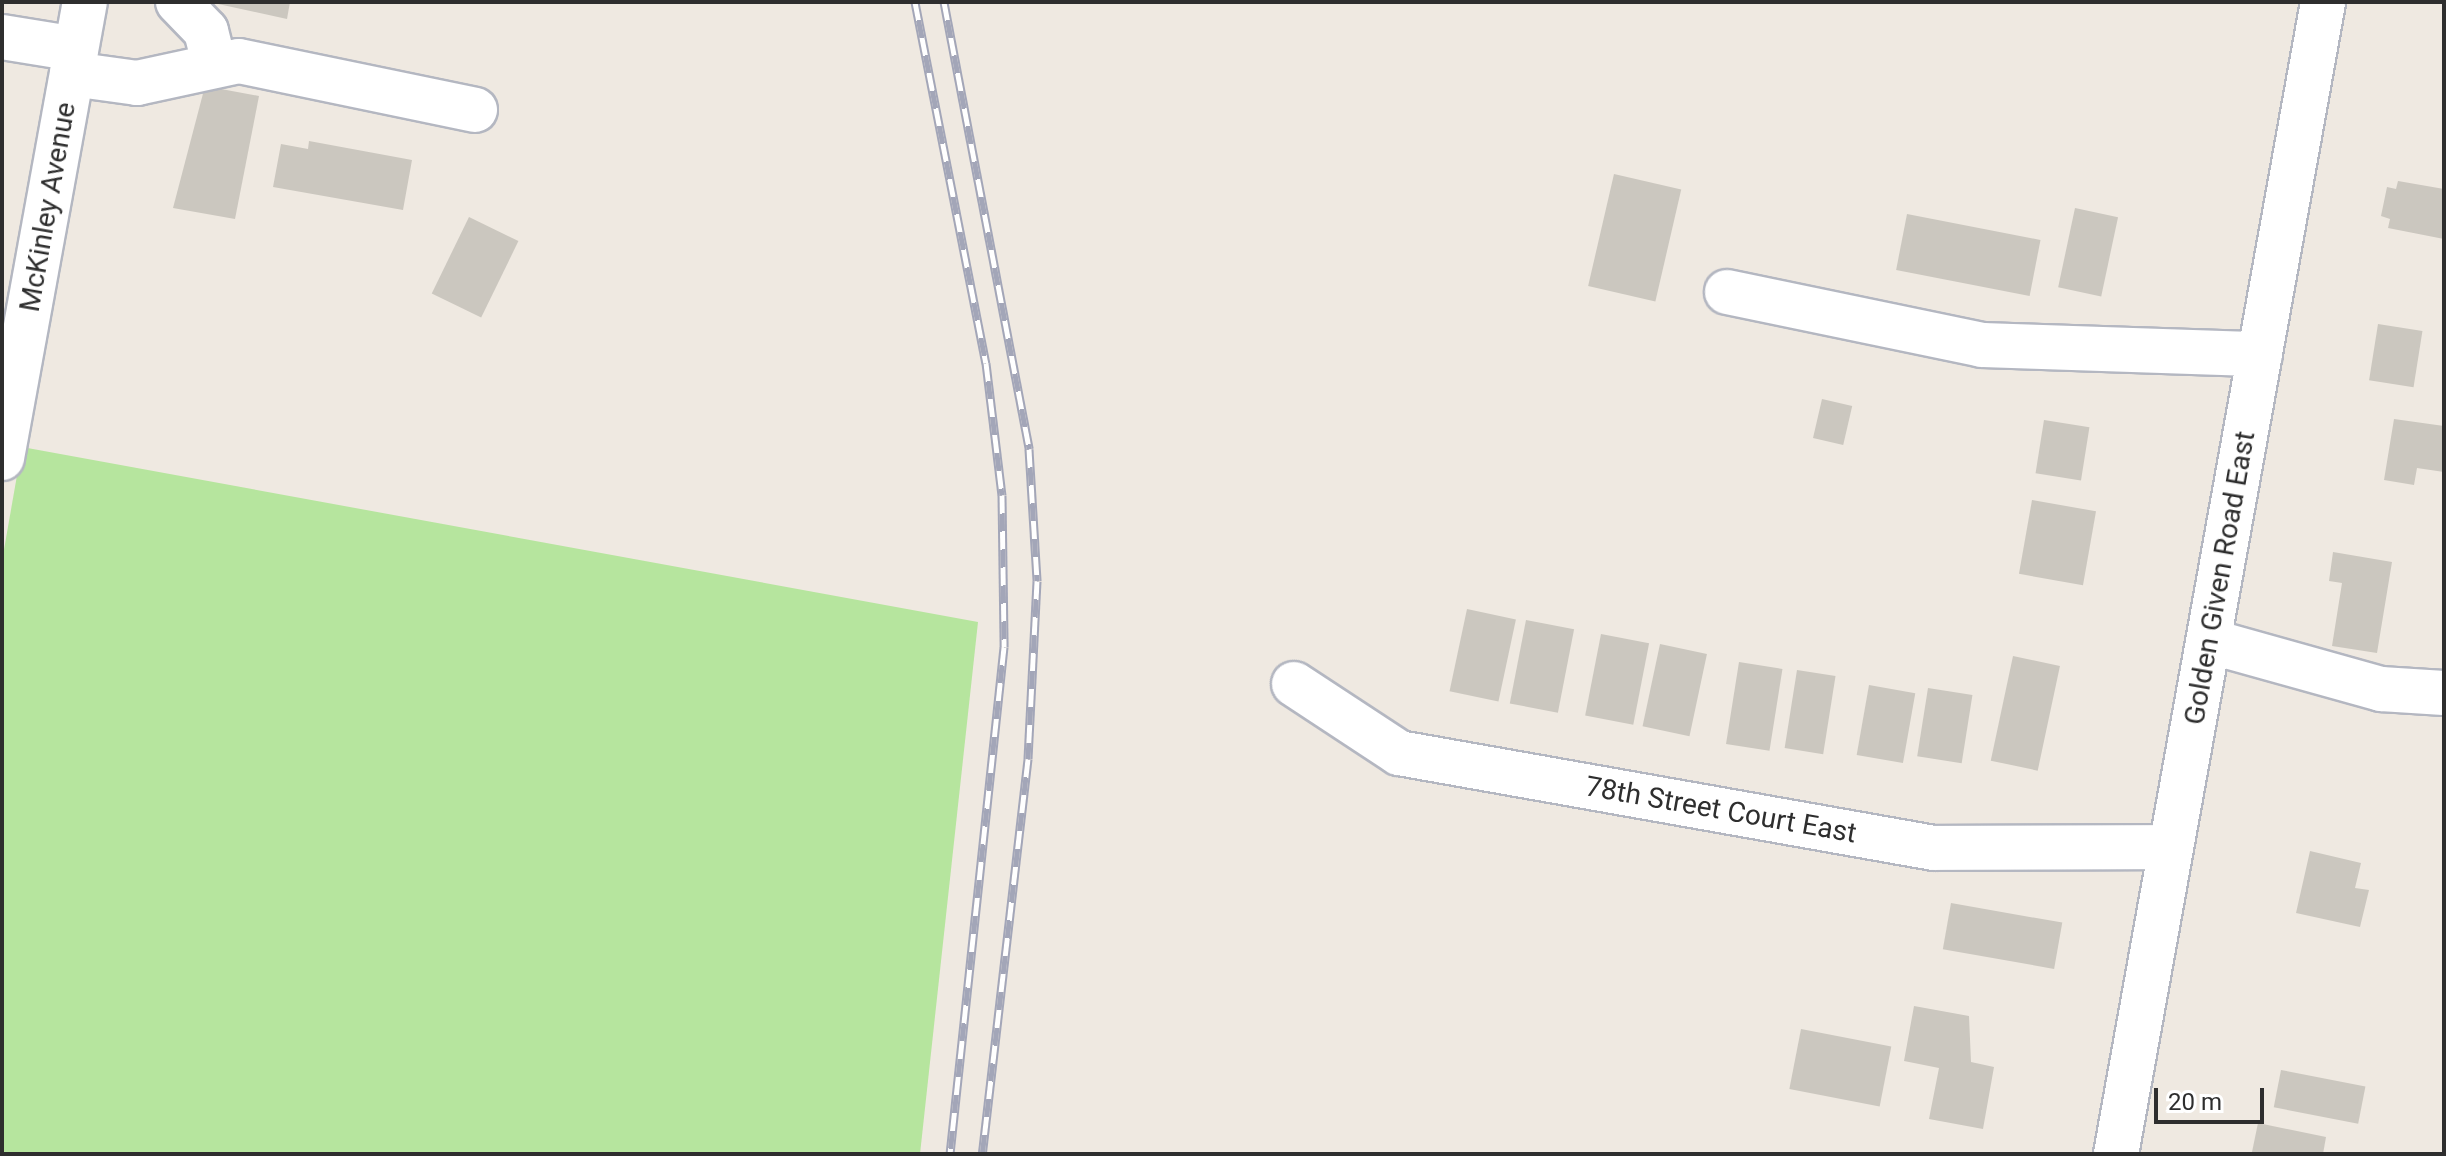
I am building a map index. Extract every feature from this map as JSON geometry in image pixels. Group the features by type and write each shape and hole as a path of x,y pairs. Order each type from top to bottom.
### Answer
{"street":[{"name":"McKinley Avenue","path":"2,458 85,2"},
{"path":"178,2 206,31 214,62"},
{"name":"Golden Given Road East","path":"2116,1154 2323,2"},
{"path":"2,37 137,83 214,62 475,110"},
{"path":"1727,292 1982,345 2260,354"},
{"path":"2209,641 2381,689 2444,693"},
{"name":"78th Street Court East","path":"1294,684 1399,753 1934,848 2170,847"}],"green space":[{"path":"22,447 978,622 920,1154 2,1154 2,561"}],"building":[{"path":"209,2 290,2 287,19"},
{"path":"205,86 259,96 235,219 173,208"},
{"path":"309,141 412,160 403,210 273,187 281,144 308,149"},
{"path":"1614,174 1681,190 1655,302 1588,286"},
{"path":"2398,181 2444,189 2444,239 2388,228 2390,219 2381,216 2387,187 2396,189"},
{"path":"2075,208 2118,217 2101,296 2058,287"},
{"path":"1907,214 2041,240 2030,296 1896,270"},
{"path":"469,217 518,241 481,318 432,293"},
{"path":"2378,324 2422,331 2414,387 2369,380"},
{"path":"1822,399 1852,406 1843,445 1813,438"},
{"path":"2394,419 2444,426 2444,472 2417,468 2414,485 2384,480"},
{"path":"2044,420 2089,427 2081,481 2036,473"},
{"path":"2032,500 2096,511 2083,585 2019,574"},
{"path":"2333,552 2392,562 2377,653 2332,646 2342,583 2329,581"},
{"path":"1467,609 1516,619 1498,702 1450,691"},
{"path":"1526,620 1574,629 1558,713 1510,703"},
{"path":"1601,634 1649,643 1633,725 1585,715"},
{"path":"1660,644 1707,654 1689,736 1643,726"},
{"path":"2013,656 2060,666 2038,771 1991,761"},
{"path":"1739,662 1782,669 1769,751 1726,744"},
{"path":"1797,670 1836,676 1823,754 1785,748"},
{"path":"1869,685 1915,693 1903,763 1857,755"},
{"path":"1928,688 1972,695 1962,763 1917,756"},
{"path":"2310,851 2361,863 2355,888 2369,890 2360,927 2296,913"},
{"path":"1951,903 2062,923 2054,969 1943,949"},
{"path":"1914,1006 1969,1016 1971,1062 1994,1067 1983,1129 1929,1119 1939,1068 1904,1061"},
{"path":"1801,1029 1891,1047 1880,1106 1789,1089"},
{"path":"2281,1070 2365,1086 2358,1124 2274,1107"},
{"path":"2258,1123 2326,1137 2323,1154 2252,1152"}],"railway":[{"path":"915,2 986,363 1002,495 1004,647 950,1154"},
{"path":"944,2 1029,449 1037,581 1028,759 982,1154"}]}
